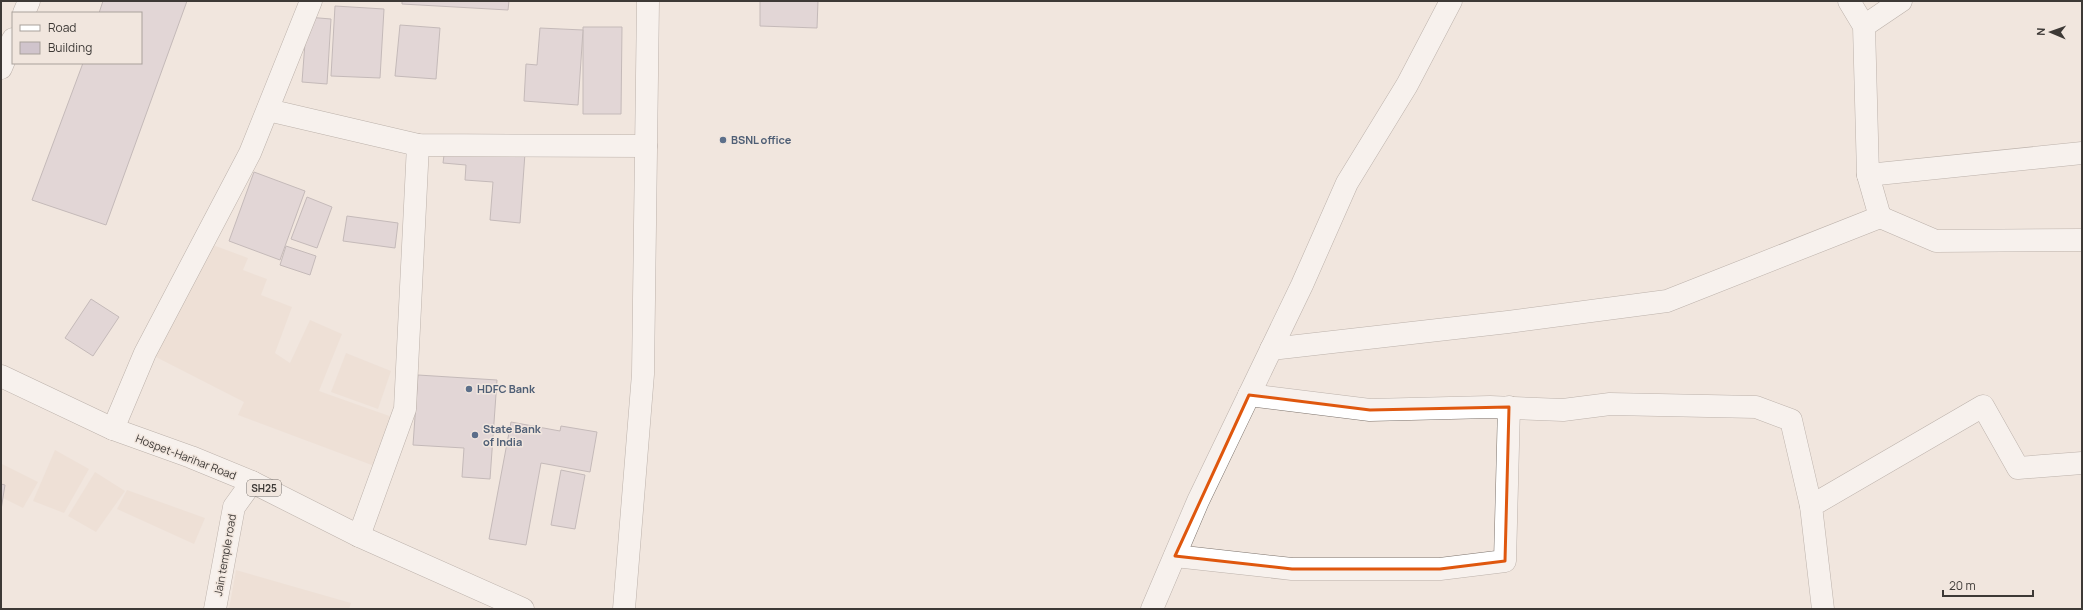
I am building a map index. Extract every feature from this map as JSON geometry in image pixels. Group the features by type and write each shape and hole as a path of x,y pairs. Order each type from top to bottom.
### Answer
{"street":[{"path":"24,12 29,1"},
{"path":"113,429 145,353 250,153 311,1"},
{"path":"624,609 643,374 648,1"},
{"path":"1152,609 1198,501 1302,285 1347,183 1407,85 1451,1"},
{"path":"1849,1 1864,26 1868,175 1880,217"},
{"path":"1864,26 1901,1"},
{"path":"1,68 12,41"},
{"path":"268,110 418,145 646,146"},
{"path":"359,536 405,409 418,145"},
{"path":"1868,175 2082,153"},
{"path":"1271,349 1508,322 1667,301 1880,217 1936,241 2082,240"},
{"name":"Hospet-Harihar Road","path":"1,376 113,429 191,457 252,482 359,536 524,609"},
{"path":"1249,395 1370,410 1509,407 1563,410 1610,404 1756,407 1791,420 1811,506 1823,609"},
{"path":"1811,506 1983,406 2018,468 2082,463"},
{"path":"1175,556 1292,569 1440,569 1505,561 1509,407"},
{"name":"Jain temple road","path":"216,609 234,507 252,482"}],"highlighted area":[{"path":"1249,395 1370,410 1509,407 1505,561 1440,569 1292,569 1175,556"}],"shaded area":[{"path":"213,245 248,258 243,270 267,279 261,295 292,307 275,353 290,363 310,320 342,334 319,391 395,418 377,467 238,415 244,402 154,356"},
{"path":"346,353 391,371 378,409 331,392"},
{"path":"55,450 89,469 64,513 33,501"},
{"path":"2,464 38,482 23,508 1,497"},
{"path":"95,472 125,491 96,532 68,516"},
{"path":"127,490 205,518 194,544 117,509"},
{"path":"236,570 351,603 349,609 229,609"}],"building":[{"path":"103,1 187,1 106,225 32,200 83,64 142,64 142,12 99,12"},
{"path":"402,1 509,1 508,10 402,4"},
{"path":"760,1 818,1 817,28 760,26"},
{"path":"335,6 384,9 380,78 331,76"},
{"path":"307,17 331,19 327,84 302,82"},
{"path":"400,25 440,28 436,79 395,76"},
{"path":"583,27 622,27 621,114 583,114"},
{"path":"540,28 583,30 578,105 524,101 526,64 537,65"},
{"path":"445,147 525,153 520,223 490,220 493,182 465,180 466,165 443,163"},
{"path":"254,172 305,191 280,260 229,241"},
{"path":"307,197 332,207 317,248 291,239"},
{"path":"347,216 398,223 395,248 343,241"},
{"path":"286,246 316,256 310,275 280,265"},
{"path":"91,299 119,317 93,356 65,338"},
{"path":"418,375 497,380 490,479 462,477 464,448 413,445"},
{"path":"511,422 560,431 561,426 597,432 590,472 541,463 526,545 489,539"},
{"path":"561,470 585,475 575,529 551,525"},
{"path":"1,484 5,485 1,510"}],"place":[{"name":"BSNL office","path":"723,140"},
{"name":"HDFC Bank","path":"469,389"},
{"name":"State Bank of India","path":"475,435"}]}
